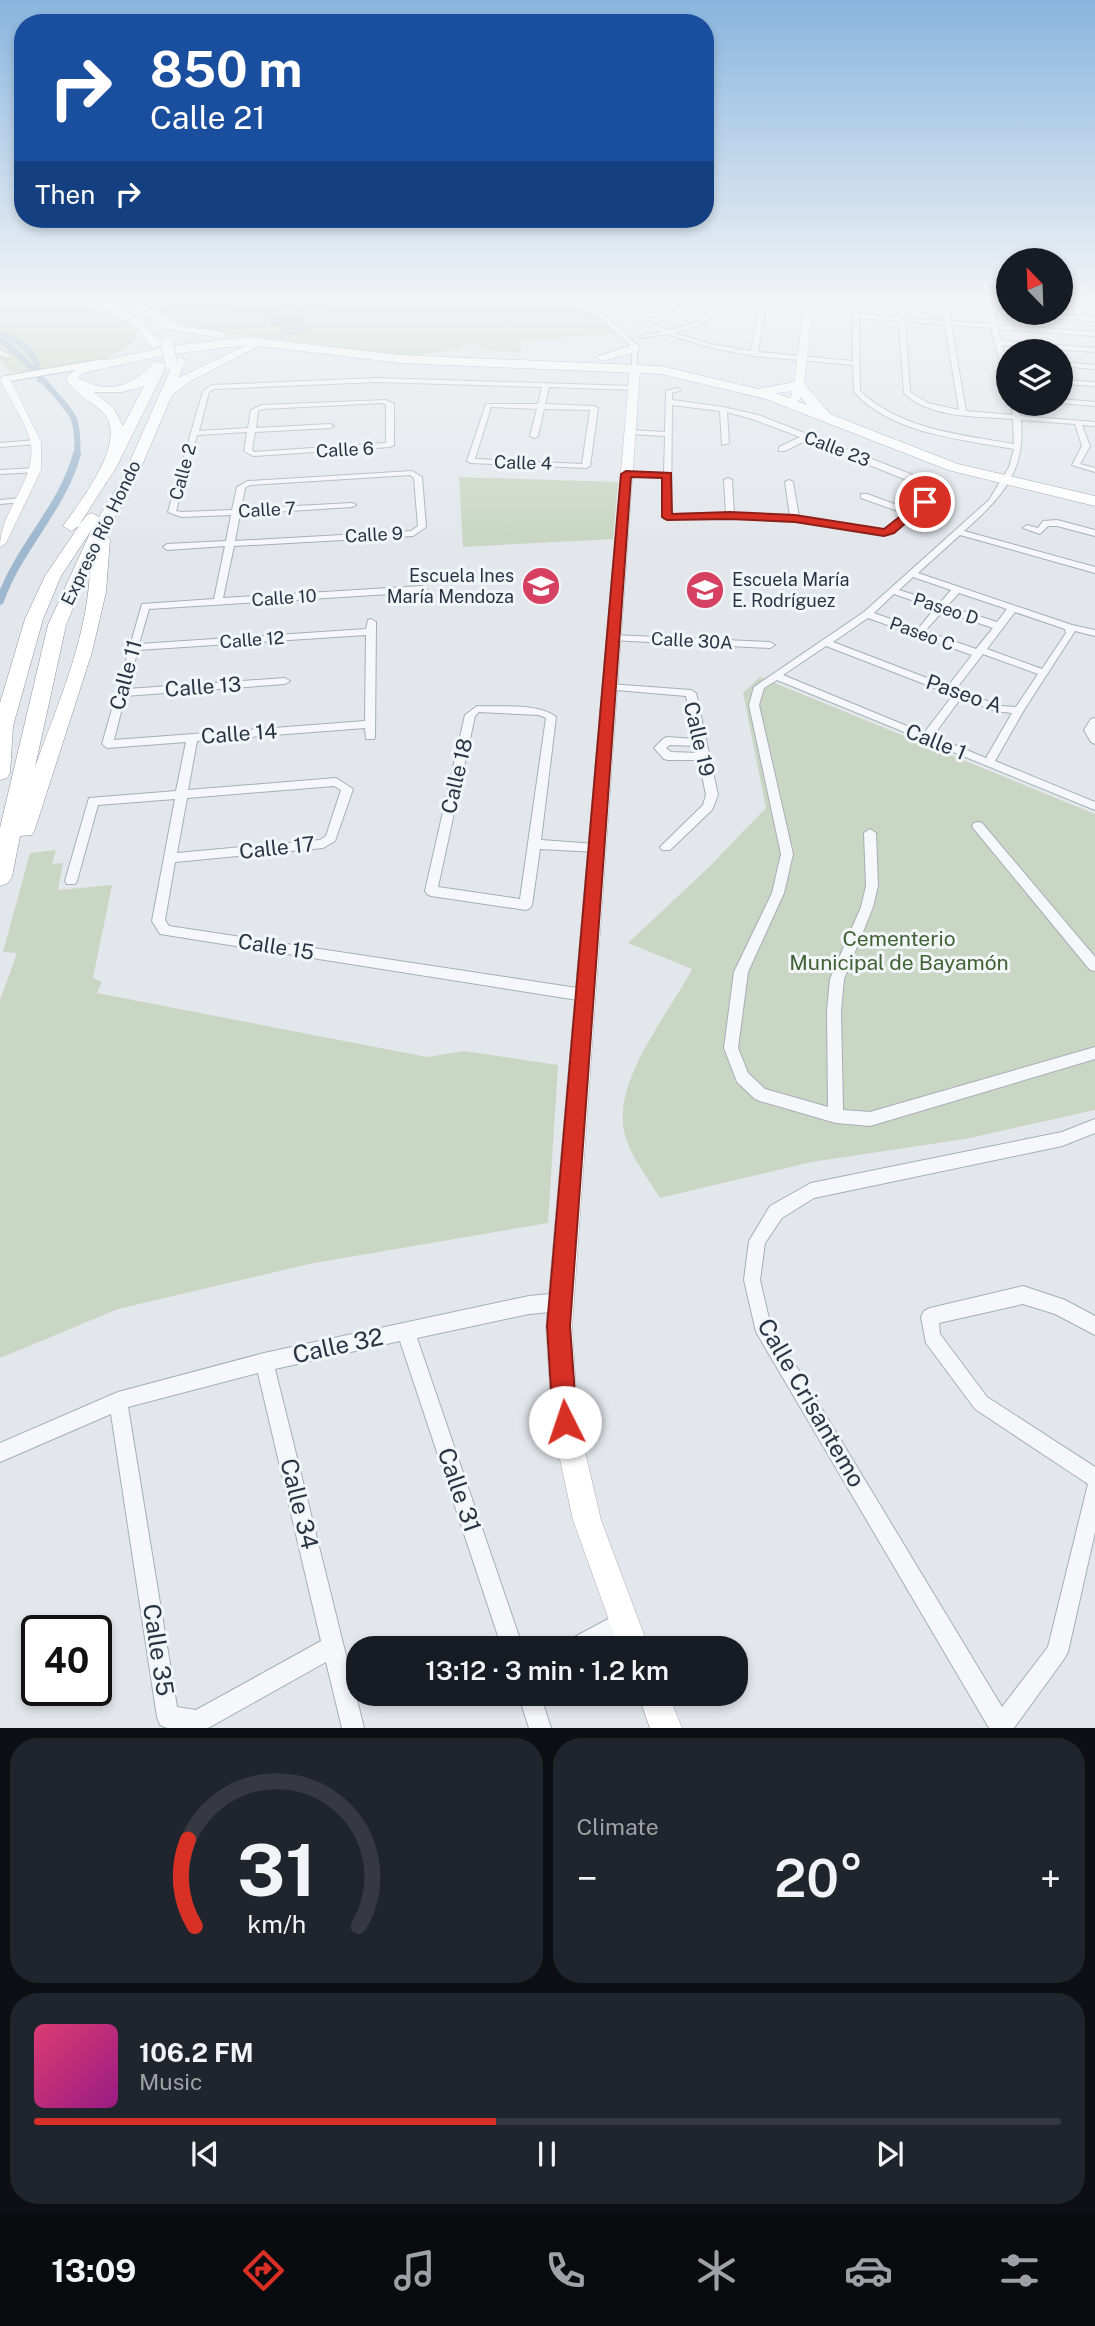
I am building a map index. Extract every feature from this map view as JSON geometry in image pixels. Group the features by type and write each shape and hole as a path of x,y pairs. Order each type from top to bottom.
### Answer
{"highway":[{"path":"69,380 71,385 94,399"},
{"path":"73,380 111,412 117,425 117,441 109,459 110,466"},
{"path":"79,380 81,384 104,390 145,380"},
{"name":"Expreso Río Hondo","path":"0,684 38,575 89,503 154,380"},
{"path":"0,773 2,726 45,592 65,554 116,480 157,380"},
{"name":"Expreso Río Hondo","path":"0,877 57,625 90,547 117,501 167,392 168,380"},
{"path":"167,392 185,380"},
{"path":"711,380 765,393 799,386 814,406 838,424"},
{"path":"711,380 733,383 740,381"},
{"path":"737,380 838,424 953,467 1095,500"},
{"path":"0,887 20,843 73,681 97,592 101,542 117,501"},
{"path":"0,834 36,688 49,658"}],"street":[{"path":"2,380 36,442 35,470 2,536"},
{"name":"Calle 2","path":"181,515 172,512 206,391 212,387 377,380 546,384 562,380"},
{"path":"629,1636 587,1520 565,1422 559,1326 635,380"},
{"path":"788,403 796,398 800,380"},
{"path":"857,380 857,392 875,409 939,432 1018,447"},
{"path":"907,380 908,393 912,397 944,409 963,413 1095,424"},
{"path":"957,380 963,413"},
{"path":"1073,383 1095,384"},
{"path":"534,436 546,384"},
{"path":"669,402 669,391 678,390"},
{"name":"Calle 6","path":"384,401 390,404 390,445 383,448 253,454 247,451 251,430 255,410 262,407 384,401"},
{"name":"Calle 23","path":"669,402 723,409 755,417 936,487 938,491 891,531 884,533 795,519 730,515 667,517 669,402"},
{"path":"1073,402 1095,404"},
{"name":"Calle 4","path":"488,405 541,407 594,408 586,466 471,461 488,405"},
{"path":"723,409 725,443"},
{"path":"1017,417 1021,434 1018,447 1007,480 992,502 867,614 780,670 778,676 759,687 754,705 787,854 778,893 741,972 731,1048 742,1077 760,1094 836,1116 870,1119 1095,1053"},
{"path":"1078,423 1086,446 1076,465 1095,470"},
{"path":"194,433 330,426"},
{"path":"630,432 668,434"},
{"path":"782,449 806,436"},
{"path":"0,445 36,442"},
{"path":"0,472 35,470"},
{"name":"Calle 9","path":"167,547 413,533 422,527 418,477 412,474 269,481"},
{"path":"626,474 667,475"},
{"path":"727,480 730,515"},
{"path":"218,602 240,487 248,483 269,481"},
{"path":"789,482 795,519"},
{"path":"864,496 911,513"},
{"path":"0,502 21,500"},
{"name":"Calle 7","path":"181,515 352,505"},
{"path":"1027,528 1040,531 1045,523 1057,523 1095,533"},
{"path":"958,532 1095,570"},
{"path":"912,574 1069,627 1095,633"},
{"name":"Calle 10","path":"145,606 422,589"},
{"path":"919,633 957,589"},
{"name":"Paseo D","path":"893,591 998,626"},
{"name":"Calle 11","path":"107,744 145,606"},
{"path":"926,738 979,652 1013,608"},
{"name":"Paseo C","path":"867,614 1044,673"},
{"name":"Calle 12","path":"134,647 371,627 370,737"},
{"path":"989,763 1019,710 1071,633 1069,627"},
{"name":"Calle 30A","path":"613,638 770,645"},
{"path":"825,642 909,675"},
{"name":"Paseo A","path":"909,675 999,709 1019,710"},
{"name":"Calle 1","path":"778,676 1095,806"},
{"name":"Calle 13","path":"122,693 285,681"},
{"name":"Calle 19","path":"609,687 691,693 712,795 708,807 666,847"},
{"name":"Calle 18","path":"477,709 541,712 551,717 534,844 526,905 431,891 470,715 477,709"},
{"path":"1095,720 1089,730 1095,740"},
{"name":"Calle 14","path":"107,744 370,724"},
{"name":"Calle 15","path":"192,737 158,921 164,930 584,995"},
{"path":"702,743 667,741 659,748 668,756 705,757"},
{"name":"Calle 17","path":"170,858 323,844 331,838 347,789 336,782 183,794"},
{"path":"71,881 93,801 183,794"},
{"path":"978,826 1095,966"},
{"path":"836,1116 834,1011 837,979 867,907 872,886 870,833"},
{"path":"534,844 596,848"},
{"name":"Calle Crisantemo","path":"1002,1727 762,1325 752,1280 757,1241 776,1212 811,1191 1062,1139 1095,1126"},
{"path":"1095,1326 1059,1306 1023,1295 930,1317 932,1337 981,1404 1095,1478"},
{"name":"Calle 32","path":"118,1401 264,1362 529,1305 561,1302"},
{"name":"Calle 31","path":"406,1332 509,1636"},
{"name":"Calle 34","path":"264,1362 353,1727"},
{"path":"0,1453 118,1401"},
{"name":"Calle 35","path":"118,1401 168,1717 198,1721 334,1646"},
{"path":"1002,1727 1057,1652 1095,1490"},
{"path":"595,1636 623,1620"},
{"path":"533,1706 540,1727"},
{"path":"658,1706 666,1727"}],"green space":[{"path":"459,477 618,482 613,539 463,547"},
{"name":"Cementerio Municipal de Bayamón","path":"760,677 1095,814 1095,1110 965,1139 811,1162 660,1198 627,1141 623,1120 625,1098 643,1052 692,969 628,943 707,869 766,808 743,693"},
{"path":"56,850 52,864 63,863 58,890 112,885 93,978 102,982 97,993 427,1057 464,1051 558,1065 548,1223 314,1263 118,1309 0,1358 0,1000 17,953 3,952 30,853"}],"waterway":[{"path":"42,380 74,419 78,442 77,456"},
{"path":"0,601 18,563 61,493 77,454"}],"place":[{"name":"Escuela Ines María Mendoza","path":"541,586"},
{"name":"Escuela María E. Rodríguez","path":"705,590"}],"route":[{"path":"565,1422 559,1326 570,1154 626,474 667,475 667,517 730,515 795,519 884,533 891,531 925,502"}]}
